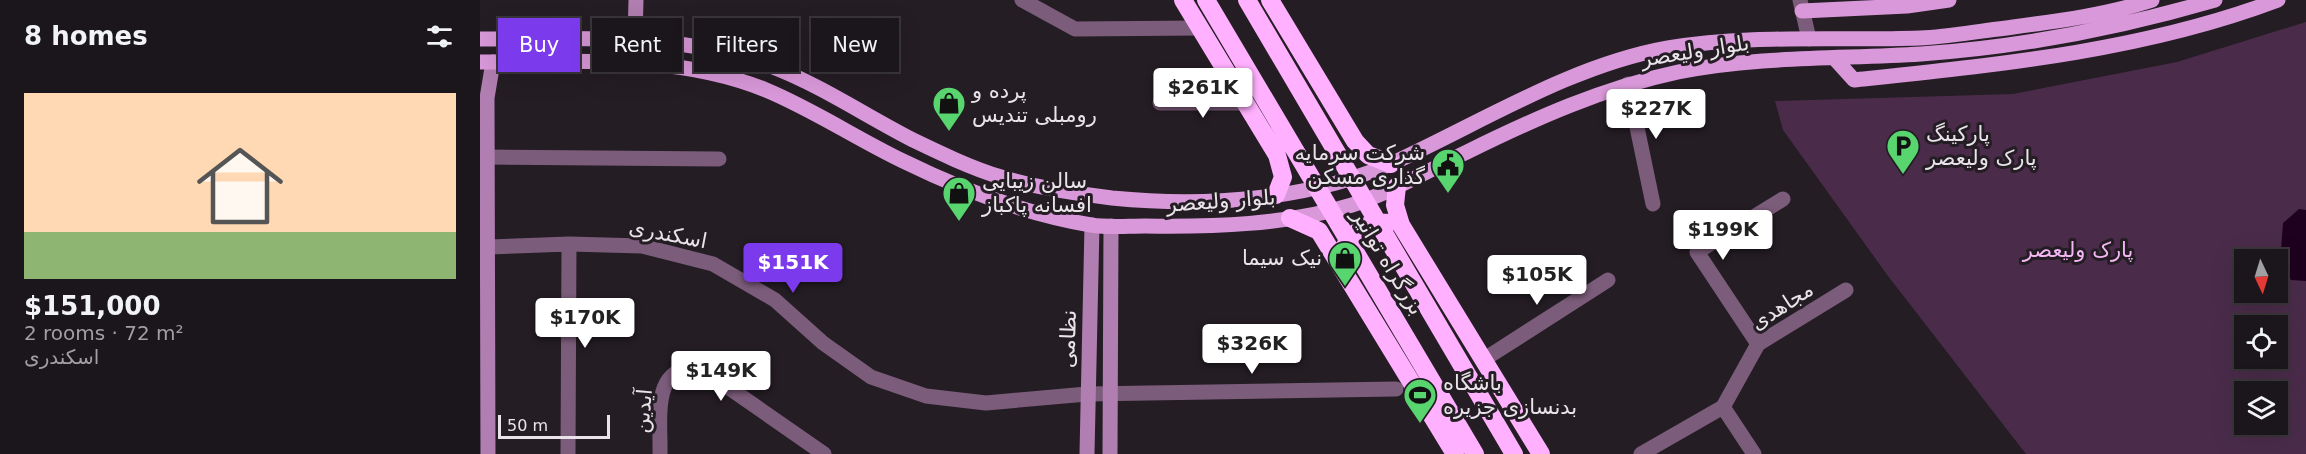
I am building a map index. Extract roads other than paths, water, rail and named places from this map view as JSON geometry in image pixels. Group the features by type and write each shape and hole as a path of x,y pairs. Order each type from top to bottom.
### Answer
{"highway":[{"path":"1183,0 1277,155 1283,177 1276,195"},
{"name":"بزرگراه توانیر","path":"1206,0 1475,454"},
{"name":"بزرگراه توانیر","path":"1246,0 1514,454"},
{"path":"1270,0 1355,141 1368,155 1391,164"},
{"path":"1277,155 1297,157 1317,151 1332,137 1341,119"},
{"path":"1397,186 1395,205 1401,225 1541,454"},
{"path":"1290,218 1319,231 1339,259 1455,454"},
{"path":"1339,259 1347,241 1362,228 1381,222 1401,225"}],"main road":[{"path":"636,0 636,18"},
{"path":"1801,6 1907,6 1949,0"},
{"name":"بلوار ولیعصر","path":"682,45 705,48 772,67 844,102 913,140 1001,178 1112,198 1197,202 1276,195 1340,181 1391,164 1522,99 1622,60 1668,48 1809,39 1924,38 2047,22 2123,9 2152,0"},
{"name":"بلوار ولیعصر","path":"486,62 634,62 700,72 764,89 902,161 994,200 1092,225 1199,227 1290,218 1351,205 1397,186 1532,120 1596,94 1682,71 1753,62 1927,53 2052,38 2125,24 2215,0"},
{"path":"1835,59 1854,80 1980,66 2117,47 2248,11 2278,0"},
{"name":"بلوار ولیعصر","path":"480,39 592,38"},
{"path":"486,62 488,247 484,416 486,448"},
{"path":"950,182 957,159"},
{"name":"نظامی","path":"1087,454 1092,225"},
{"name":"نظامی","path":"1110,454 1111,226"}],"street":[{"path":"1022,0 1075,29 1200,28"},
{"path":"1801,6 1809,39"},
{"path":"1628,84 1653,204"},
{"path":"1160,103 1245,103"},
{"path":"487,157 719,159"},
{"path":"1758,344 1697,252 1784,199"},
{"path":"568,244 568,454"},
{"name":"اسکندری","path":"488,247 568,244 642,246 713,264 775,300 823,343 871,377 926,396 986,403 1087,394 1396,389"},
{"path":"1483,360 1608,280"},
{"name":"مجاهدی","path":"1723,407 1758,344 1846,290"},
{"name":"آیدین","path":"660,454 662,396 665,382 674,372 688,367 702,369 824,454"},
{"path":"1641,454 1723,407 1754,454"}],"place":[{"name":"پرده و رومبلی تندیس","path":"949,132"},
{"name":"پارکینگ پارک ولیعصر","path":"1903,175"},
{"name":"شرکت سرمایه گذاری مسکن","path":"1448,194"},
{"name":"سالن زیبایی افسانه پاکباز","path":"959,222"},
{"name":"نیک سیما","path":"1345,287"},
{"name":"باشگاه بدنسازی جزیره","path":"1420,424"}],"park label":[{"name":"پارک ولیعصر","path":"2078,250"}]}
